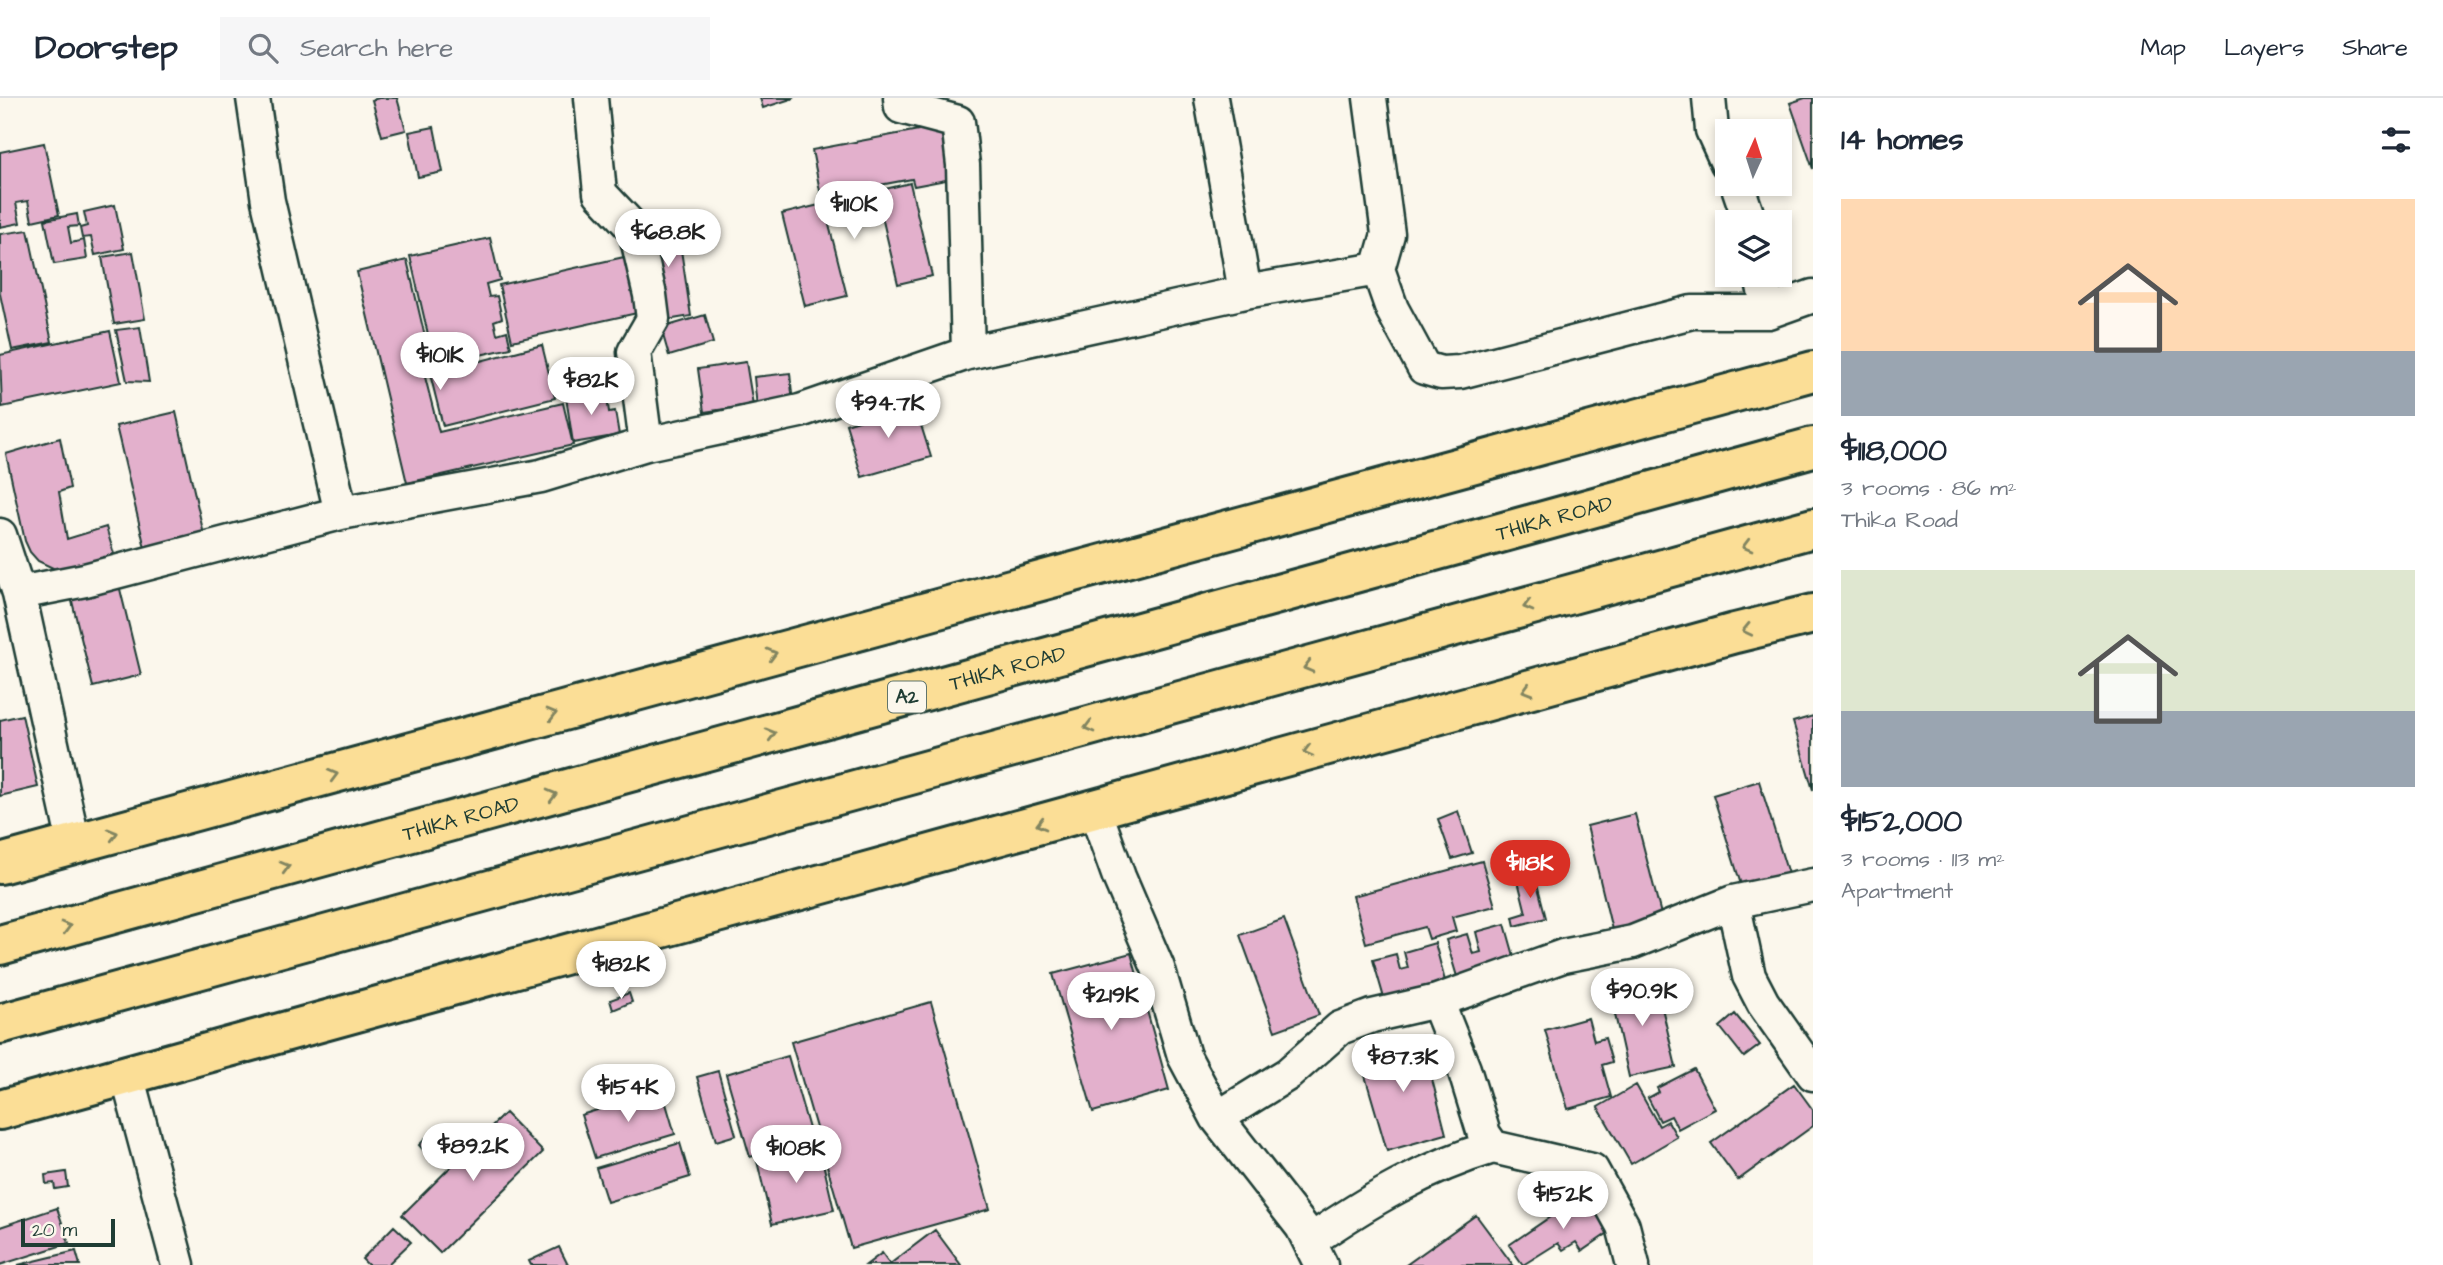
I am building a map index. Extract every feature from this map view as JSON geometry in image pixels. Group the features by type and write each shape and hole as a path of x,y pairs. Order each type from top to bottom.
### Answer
{"main road":[{"path":"0,864 1813,371"},
{"name":"THIKA ROAD","path":"0,945 1813,447"},
{"path":"0,1024 1813,528"},
{"path":"0,1110 612,939 1813,614"}],"street":[{"path":"253,98 268,201 341,513"},
{"path":"591,98 600,193 635,230 650,295 653,319 634,352 646,444"},
{"path":"900,98 901,107 958,122 962,164 968,353"},
{"path":"1211,98 1245,292"},
{"path":"1370,98 1388,234 1378,269 1392,309 1424,368 1441,373 1460,372 1692,312 1768,312 1813,296"},
{"path":"1709,98 1715,137"},
{"path":"19,593 85,580 341,513 541,476 646,444 800,411 968,353 1245,292 1378,269"},
{"path":"1763,287 1768,312"},
{"path":"0,535 19,593 74,844"},
{"path":"1095,810 1119,877 1158,968 1184,1056 1217,1118 1316,1253 1366,1202 1451,1160 1493,1147 1592,1170 1623,1226 1633,1265"},
{"path":"1217,1118 1289,1074 1340,1028 1371,1016 1437,1001 1563,956 1633,942 1732,902 1813,885"},
{"path":"1732,902 1749,976 1763,1003 1813,1073"},
{"path":"1437,1001 1464,1069 1483,1134 1493,1147"},
{"path":"127,1075 178,1265"}],"building":[{"path":"397,98 406,130 382,136 372,100"},
{"path":"760,98 794,98 763,108"},
{"path":"1813,98 1813,169 1790,103"},
{"path":"940,126 951,179 914,186 912,179 821,196 812,150"},
{"path":"434,127 443,172 418,177 409,132"},
{"path":"44,143 59,215 32,221 28,201 16,203 20,223 0,227 0,152"},
{"path":"910,183 932,276 898,284 880,208 828,221 847,296 805,306 782,214"},
{"path":"115,205 124,249 95,255 91,237 82,238 80,228 87,226 84,212"},
{"path":"77,214 79,226 68,227 71,243 84,240 87,259 54,264 45,220"},
{"path":"676,217 691,316 661,321 646,222"},
{"path":"28,230 52,342 12,350 0,294 0,234"},
{"path":"490,238 500,280 486,284 489,297 497,296 502,318 494,321 497,334 507,331 511,348 435,365 410,256"},
{"path":"133,252 145,319 114,324 102,257"},
{"path":"633,255 646,311 512,341 499,285"},
{"path":"407,260 433,371 424,373 439,432 563,403 573,445 407,483 357,272"},
{"path":"705,315 713,343 669,356 661,328"},
{"path":"140,327 149,382 127,381 116,330"},
{"path":"110,331 121,382 2,407 0,355"},
{"path":"542,345 555,398 443,426 430,374"},
{"path":"746,362 753,405 704,412 698,369"},
{"path":"790,373 793,404 757,408 754,377"},
{"path":"606,391 609,412 615,411 619,435 573,443 566,397"},
{"path":"914,403 931,457 862,477 846,424"},
{"path":"176,412 205,539 146,552 116,426"},
{"path":"60,438 70,488 59,492 67,539 106,527 114,554 67,570 55,569 38,561 30,552 25,541 6,454"},
{"path":"119,585 141,675 93,687 71,597"},
{"path":"22,715 38,787 0,796 0,720"},
{"path":"1813,716 1813,790 1793,722"},
{"path":"1759,781 1789,877 1743,891 1713,795"},
{"path":"1458,811 1472,853 1452,859 1438,819"},
{"path":"1635,814 1663,922 1613,934 1587,826"},
{"path":"1482,861 1495,906 1452,917 1456,931 1429,939 1425,927 1366,943 1353,896"},
{"path":"1534,872 1546,918 1515,926 1513,917 1526,913 1517,877"},
{"path":"1284,919 1319,1015 1275,1031 1240,935"},
{"path":"1505,924 1516,963 1458,980 1446,940 1467,934 1473,954 1481,952 1476,932"},
{"path":"1435,943 1445,981 1384,998 1373,960 1396,954 1400,970 1408,968 1404,952"},
{"path":"1131,953 1169,1090 1093,1112 1053,974"},
{"path":"1655,978 1676,1067 1629,1077 1609,988"},
{"path":"629,993 632,1002 613,1010 610,1000"},
{"path":"931,1002 990,1209 851,1248 791,1042"},
{"path":"1735,1014 1760,1045 1744,1057 1720,1027"},
{"path":"1588,1018 1594,1041 1605,1038 1612,1062 1602,1065 1611,1097 1568,1109 1545,1030"},
{"path":"1421,1036 1446,1134 1387,1151 1359,1055"},
{"path":"788,1056 812,1139 750,1157 726,1074"},
{"path":"1694,1069 1715,1109 1678,1129 1671,1116 1660,1121 1648,1098 1659,1092 1657,1088"},
{"path":"718,1071 736,1135 716,1141 697,1077"},
{"path":"1794,1084 1813,1110 1813,1126 1738,1180 1711,1143"},
{"path":"1636,1085 1659,1126 1668,1121 1677,1137 1631,1164 1598,1107"},
{"path":"662,1090 675,1134 595,1158 581,1115"},
{"path":"505,1113 543,1152 440,1253 402,1215"},
{"path":"435,1130 448,1145 431,1159 419,1145"},
{"path":"680,1143 690,1177 607,1202 596,1168"},
{"path":"819,1146 834,1210 772,1224 757,1161"},
{"path":"66,1172 68,1187 55,1189 54,1183 46,1184 45,1175"},
{"path":"1585,1193 1611,1231 1582,1251 1576,1242 1563,1250 1558,1243 1523,1265 1509,1245"},
{"path":"57,1208 69,1243 0,1265 0,1227"},
{"path":"1476,1215 1513,1265 1406,1265"},
{"path":"394,1226 411,1242 387,1265 368,1265 362,1259"},
{"path":"935,1230 961,1265 866,1265 882,1253 890,1264"},
{"path":"559,1247 568,1265 531,1265 529,1261"},
{"path":"76,1251 80,1265 18,1265"}]}
